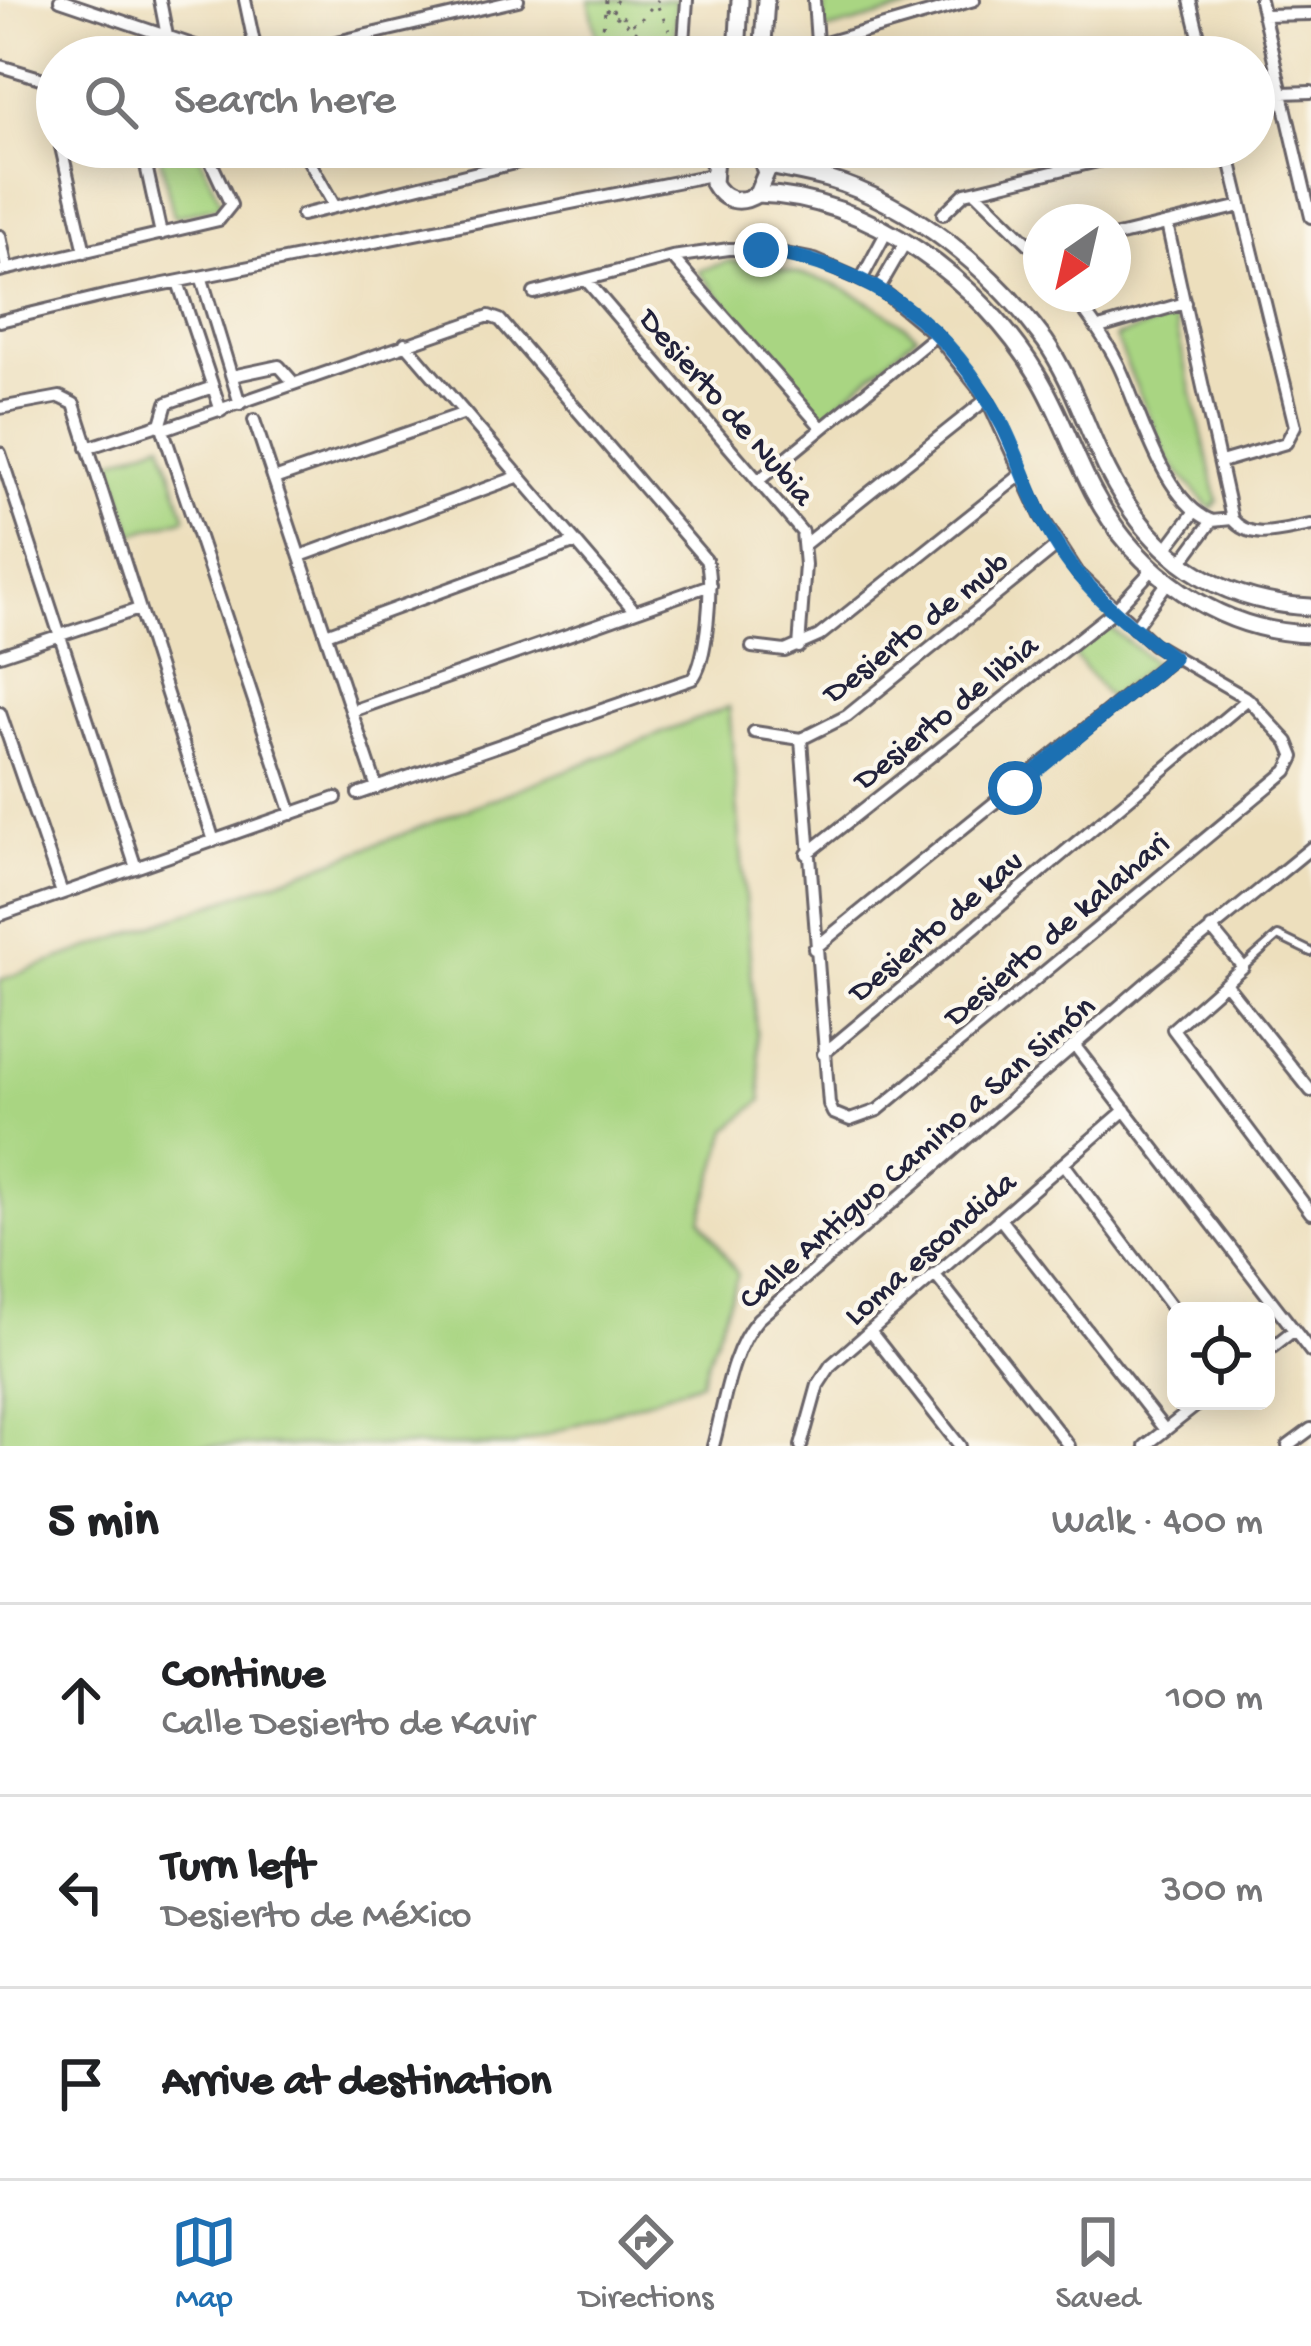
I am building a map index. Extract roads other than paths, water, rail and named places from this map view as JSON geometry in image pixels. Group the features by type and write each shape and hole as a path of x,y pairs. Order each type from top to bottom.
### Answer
{"street":[{"path":"60,0 167,36"},
{"path":"160,0 167,36"},
{"path":"245,0 253,36"},
{"path":"363,36 518,0"},
{"path":"680,36 687,0"},
{"path":"737,36 740,0"},
{"path":"763,36 766,0"},
{"path":"814,0 815,36"},
{"path":"862,36 974,0"},
{"path":"1190,0 1198,36"},
{"path":"1260,0 1268,36"},
{"path":"1263,15 1311,14"},
{"path":"1275,64 1305,166 1311,217"},
{"path":"0,67 36,78"},
{"path":"1282,93 1311,92"},
{"path":"66,168 85,252"},
{"path":"146,168 160,234"},
{"path":"0,236 4,270 219,220 231,205 214,168"},
{"path":"313,168 334,205"},
{"path":"302,215 491,168"},
{"path":"713,168 711,175 724,197 741,201 757,194 788,195 815,202 905,243 949,273 1013,339 1056,409 1112,525 1152,570 1206,605 1259,627 1311,634"},
{"path":"757,194 766,181 765,168"},
{"path":"778,168 828,179 870,196 964,255 1046,343 1130,513 1165,551 1240,594 1311,607"},
{"path":"943,214 957,197 975,190 1068,168"},
{"path":"1221,462 1280,446 1291,439 1295,426 1232,168"},
{"path":"0,321 711,175"},
{"path":"975,190 1023,238"},
{"path":"1131,233 1240,206"},
{"path":"1167,224 1232,519 1253,533 1311,525"},
{"path":"862,278 886,233"},
{"path":"879,288 905,243"},
{"path":"534,292 672,257 729,249 815,260 862,278 936,334 987,399 1057,546 1115,610 1173,658 1248,699"},
{"path":"949,273 964,255"},
{"name":"Desierto de Nubia","path":"672,257 822,428"},
{"path":"202,279 240,404"},
{"name":"Desierto de Nubia","path":"586,280 794,520 805,544 799,647"},
{"path":"178,281 221,411"},
{"path":"1099,328 1184,303"},
{"path":"1086,312 1099,328 1160,461 1195,512 1212,521 1232,519"},
{"path":"87,448 221,411 489,316 500,320 706,560 710,585 701,666 692,679 358,794"},
{"path":"758,481 936,334"},
{"path":"405,343 633,609"},
{"path":"232,376 279,366 294,383"},
{"path":"213,387 167,403 163,426 292,814"},
{"path":"0,408 60,398 74,404 214,841"},
{"path":"805,544 987,399"},
{"path":"274,479 465,412"},
{"path":"254,420 377,788"},
{"path":"0,453 136,868"},
{"path":"752,647 785,651 799,647 848,614 1022,474"},
{"path":"300,556 520,476"},
{"path":"1152,570 1195,512"},
{"path":"1134,628 1212,521"},
{"path":"326,634 575,542"},
{"name":"Desierto de mub","path":"801,739 848,716 1057,546"},
{"name":"Desierto de libia","path":"807,854 1115,610 1152,570"},
{"path":"352,711 710,585"},
{"path":"0,655 139,609"},
{"path":"814,949 1173,658"},
{"name":"Desierto de kalahari","path":"823,1054 833,1113 858,1120 878,1110 1287,771 1293,749 1248,699"},
{"name":"Desierto de kav","path":"823,1054 1248,699"},
{"path":"0,713 62,893"},
{"path":"754,732 801,739 823,1054"},
{"path":"0,915 336,798"},
{"name":"Calle Antiguo Camino a San Simón","path":"713,1446 738,1358 758,1319 1153,976 1311,848"},
{"path":"1211,928 1244,967 1173,1029 1311,1213"},
{"path":"1225,983 1311,1091"},
{"path":"1075,1046 1311,1352"},
{"name":"Loma escondida","path":"801,1446 823,1375 1125,1110"},
{"path":"1064,1164 1168,1302"},
{"path":"1001,1220 1165,1430"},
{"path":"935,1275 1069,1446"},
{"path":"1275,1345 1294,1330"},
{"path":"870,1331 960,1446"},
{"path":"1144,1446 1191,1410"},
{"path":"1288,1446 1311,1429"}],"lane":[{"path":"1244,967 1278,936 1311,952"}]}
